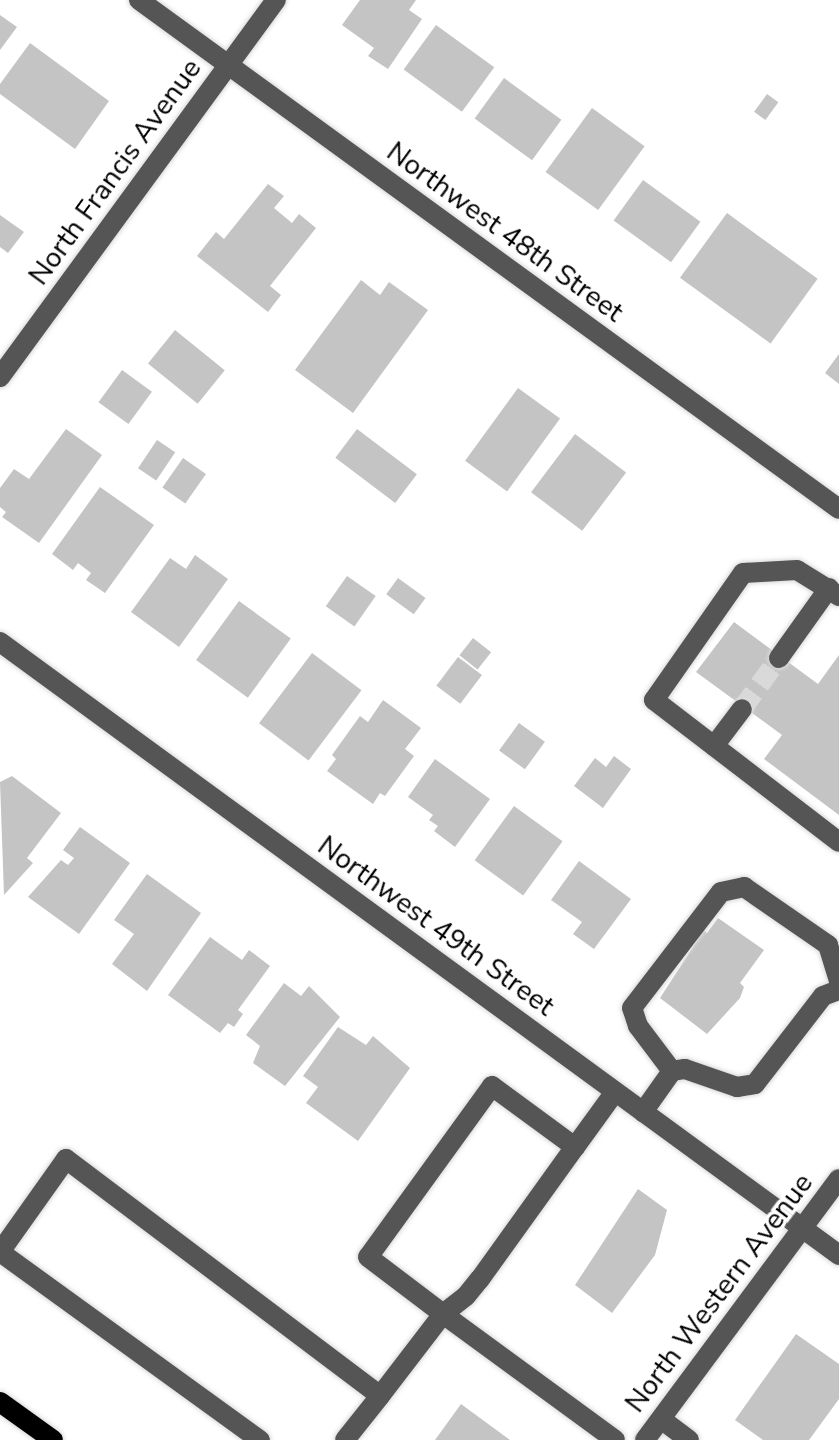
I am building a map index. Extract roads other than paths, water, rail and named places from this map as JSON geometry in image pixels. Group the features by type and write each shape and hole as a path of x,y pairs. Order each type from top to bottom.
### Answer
{"main road":[{"path":"0,1402 53,1440"}],"street":[{"name":"Northwest 48th Street","path":"139,0 839,509"},
{"name":"North Francis Avenue","path":"0,377 276,0"},
{"path":"779,658 834,592 797,570 743,573 654,700 839,842"},
{"name":"Northwest 49th Street","path":"0,642 839,1255"},
{"path":"714,746 742,709"},
{"path":"672,1071 638,1026 632,1008 721,892 744,887 828,945 839,980"},
{"path":"643,1112 672,1071 685,1069 737,1087 755,1084 823,996 839,990"},
{"path":"575,1147 492,1086 368,1257 615,1440"},
{"path":"345,1440 443,1314 466,1296 615,1092"},
{"path":"260,1440 0,1252 66,1159 380,1396"},
{"name":"North Western Avenue","path":"645,1440 839,1179"},
{"path":"661,1419 689,1440"}],"tunnel":[{"path":"742,709 779,658"}]}
